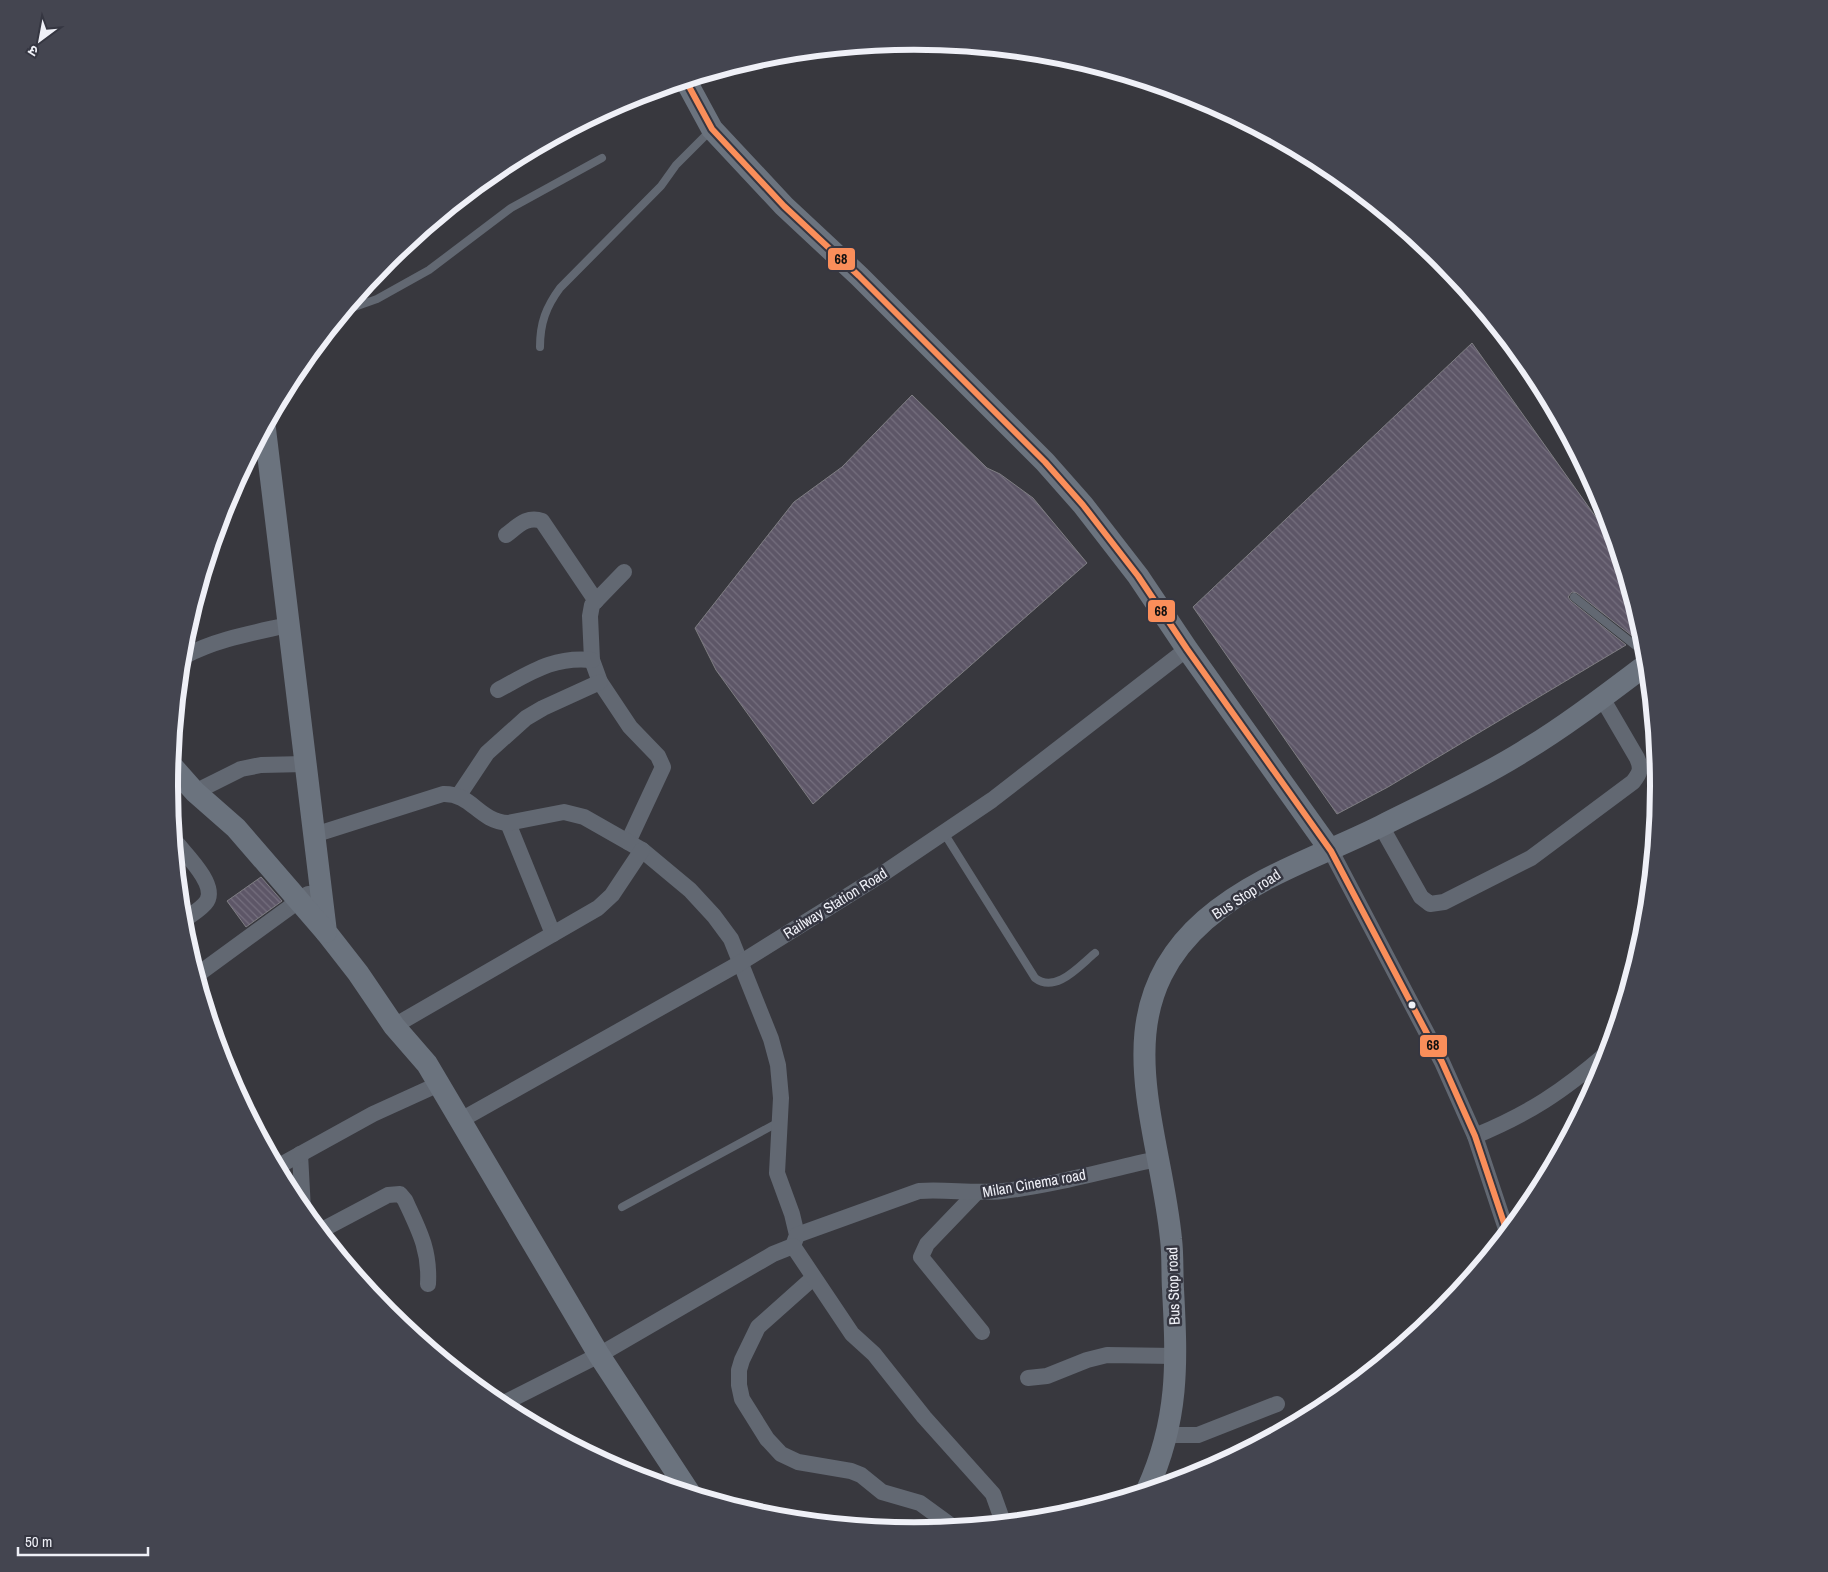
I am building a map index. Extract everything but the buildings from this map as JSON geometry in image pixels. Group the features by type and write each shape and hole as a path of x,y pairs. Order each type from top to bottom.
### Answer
{"street":[{"path":"688,86 712,130 784,206 859,276 1045,462 1118,550 1331,851 1442,1062 1475,1136 1505,1225"},
{"path":"266,438 326,932"},
{"path":"506,535 528,520 536,518 542,521 596,601"},
{"path":"394,1026 598,908 612,895 635,846 660,774 662,761 630,727 600,682 592,660 590,616 592,605 624,572"},
{"path":"190,653 200,648 288,625"},
{"name":"Railway Station Road","path":"459,1121 740,963 944,833 992,800 1187,649"},
{"path":"498,690 554,661 576,658 592,660"},
{"name":"Bus Stop road","path":"1149,1484 1161,1457 1168,1435 1175,1381 1175,1356 1172,1241 1144,1082 1149,1010 1160,978 1175,952 1204,920 1237,895 1297,862 1331,851 1522,753 1640,669"},
{"path":"459,796 487,753 526,718 543,708 600,682"},
{"path":"1381,826 1421,897 1430,904 1444,902 1524,862 1548,847 1633,782 1640,774 1641,767 1637,758 1602,698"},
{"path":"195,792 241,769 261,765 305,764"},
{"path":"178,776 236,828 326,932 358,973 394,1026 427,1064 599,1355 685,1485"},
{"path":"314,835 444,794 459,796 488,818 508,823 564,812 584,817 635,846 690,890 714,916 731,939 771,1039 778,1065 781,1098 777,1173 792,1214 795,1240 813,1278 852,1334 874,1354 924,1418 993,1494 1001,1517"},
{"path":"508,823 554,934"},
{"path":"181,849 202,875 209,886 210,893 206,902 190,915"},
{"path":"202,971 299,902 320,884"},
{"path":"1475,1136 1535,1108 1580,1077 1596,1063"},
{"path":"283,1164 373,1114 440,1084"},
{"path":"300,1154 302,1195"},
{"name":"Milan Cinema road","path":"509,1400 599,1355 795,1240 919,1191 938,1189 976,1193 1020,1188 1157,1159"},
{"path":"976,1193 927,1244 921,1257 982,1332"},
{"path":"326,1228 388,1195 400,1194 405,1200 427,1252 430,1266 428,1284"},
{"path":"813,1278 758,1327 739,1370 742,1399 767,1440 788,1459 861,1474 882,1492 920,1503 944,1521"},
{"path":"1028,1378 1047,1376 1087,1360 1107,1355 1175,1356"},
{"path":"1168,1435 1198,1435 1277,1404"}],"lane":[{"path":"540,347 540,326 551,300 560,288 661,186 676,165 712,130"},
{"path":"357,306 377,299 429,270 511,208 602,158"},
{"path":"1574,597 1637,647"},
{"path":"944,833 1035,978 1042,983 1058,982 1095,953"},
{"path":"622,1207 779,1122"}],"transit line":[{"name":"68","path":"688,86 712,129 784,206 859,276 1045,462 1083,505 1138,576 1187,649 1331,851 1442,1062 1475,1136 1505,1225"}]}
